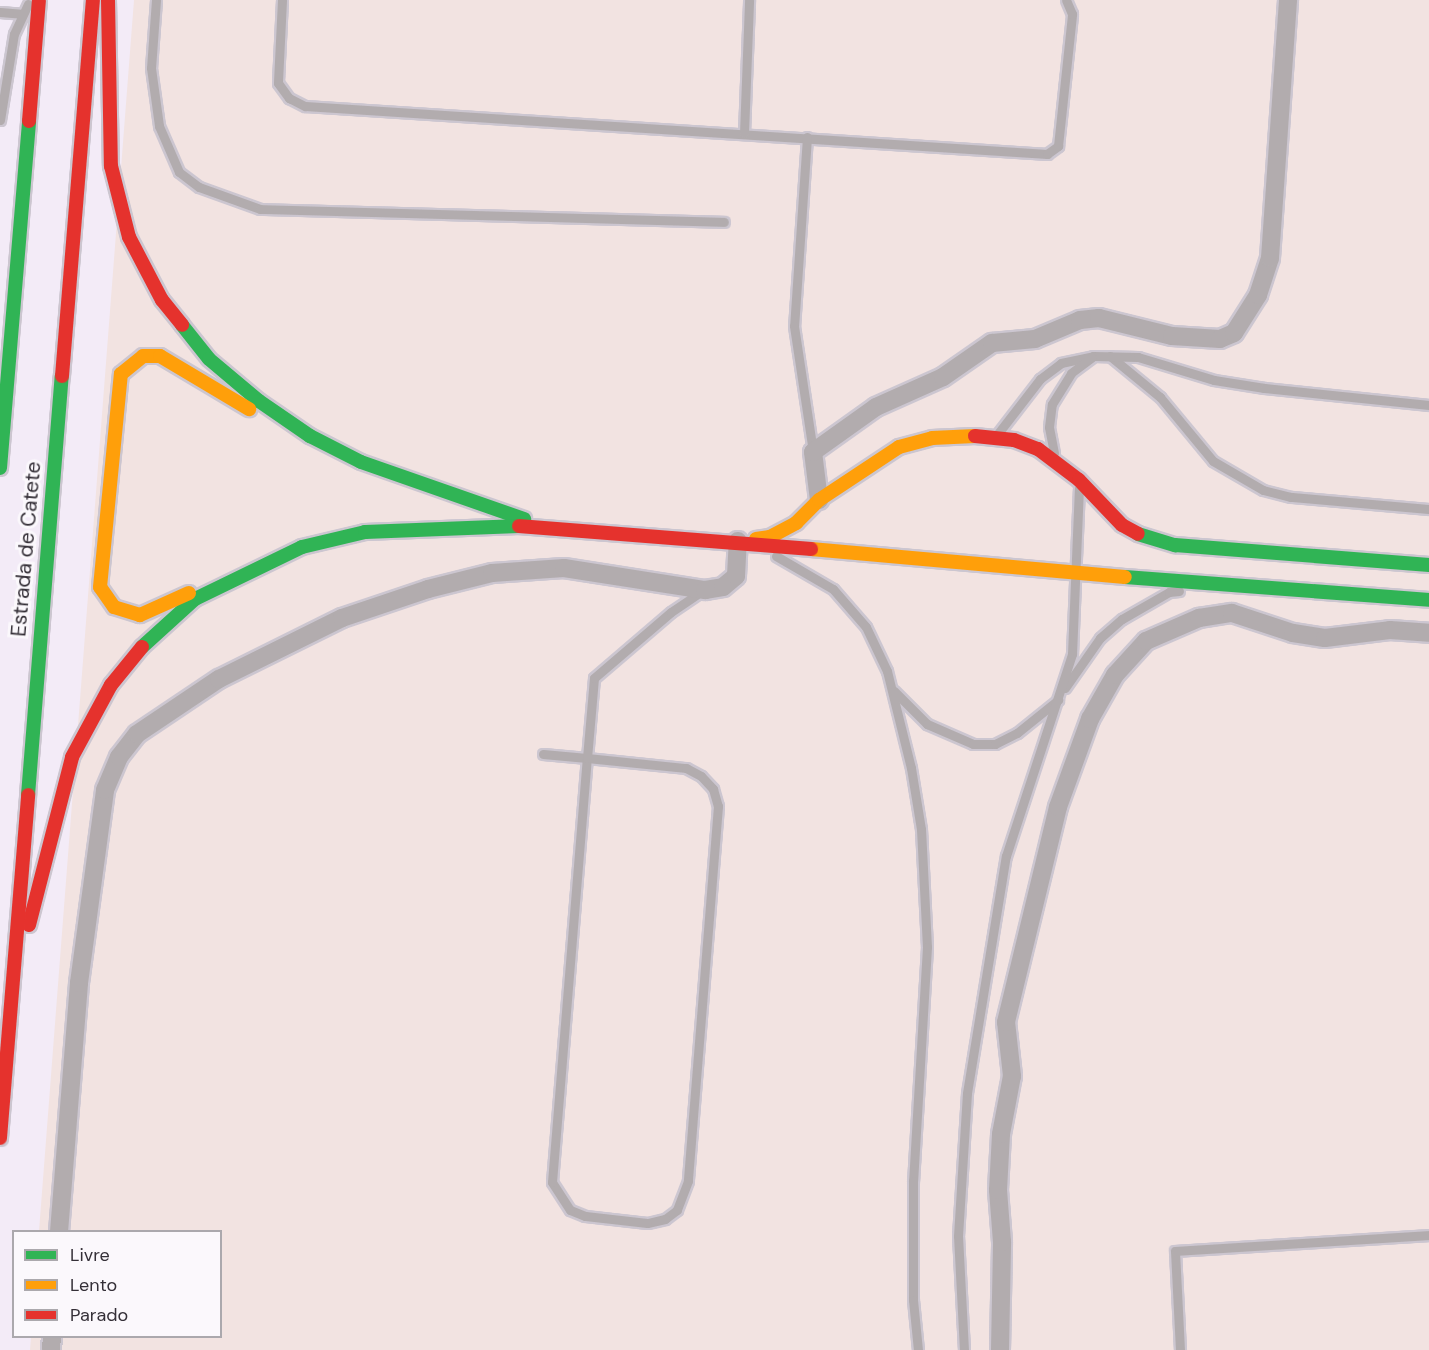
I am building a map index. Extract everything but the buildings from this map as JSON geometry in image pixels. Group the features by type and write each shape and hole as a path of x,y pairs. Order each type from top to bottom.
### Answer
{"main road":[{"name":"Estrada de Catete","path":"0,468 39,0"},
{"name":"Estrada de Catete","path":"0,1138 93,0"},
{"path":"108,0 111,166 129,237 162,300 209,359 310,436"},
{"path":"544,525 416,484 247,408 160,356 143,356 130,363 118,388 100,586 114,607 140,615 237,570 302,547 365,532 417,528 544,525 738,541 1077,574 1429,600"},
{"path":"738,541 770,537 796,523 819,500 899,447 932,438 994,438 1014,440 1054,458 1079,480 1106,511 1143,537 1175,545 1429,565"},
{"path":"9,1013 58,799 88,720 148,639 195,599 302,547"}],"street":[{"path":"819,500 813,452 876,407 943,377 992,343 1035,339 1080,320 1099,318 1172,336 1220,339 1234,333 1258,295 1270,258 1288,0"},
{"path":"58,1230 80,983 105,790 118,757 137,734 219,679 342,618 492,573 564,568 705,590 723,587 736,576 738,541"},
{"path":"1000,1350 1002,1242 998,1179 1001,1134 1012,1076 1006,1022 1058,807 1090,719 1115,675 1155,636 1198,618 1232,613 1293,633 1325,638 1390,630 1429,633"}],"lane":[{"path":"0,120 21,14 31,0"},
{"path":"156,0 151,68 159,126 179,172 198,187 260,209 724,222"},
{"path":"282,0 278,83 289,98 305,106 1052,153 1058,146 1072,14 1066,0"},
{"path":"744,133 749,0"},
{"path":"0,12 21,14"},
{"path":"807,137 794,326 813,452"},
{"path":"1054,458 1049,427 1052,404 1071,373 1094,356"},
{"path":"994,438 1040,379 1061,363 1094,356 1138,357 1214,380 1429,405"},
{"path":"1110,356 1160,397 1213,461 1263,490 1291,497 1429,509"},
{"path":"1410,402 1429,399"},
{"path":"964,1350 958,1236 967,1093 982,988 1006,856 1072,654 1079,480"},
{"path":"738,541 786,560 834,589 866,627 891,687 921,829 927,947 913,1181 913,1300 918,1350"},
{"path":"891,687 927,724 973,744 995,744 1017,733 1058,699 1084,658 1122,619 1169,592 1224,584"},
{"path":"543,754 587,758 686,768 701,776 713,789 718,806 688,1181 677,1209 665,1219 647,1223 585,1216 570,1209 552,1182 587,758 594,678 671,612 705,590"},
{"path":"1180,1350 1175,1251 1429,1235"}],"shaded area":[{"path":"134,0 1429,0 1429,1350 30,1350 31,1338 222,1338 222,1230 39,1230"}],"traffic: fast":[{"path":"0,468 29,121"},
{"path":"182,325 209,359 259,401 310,436 361,462 524,519"},
{"path":"28,795 62,376"},
{"path":"142,647 195,599 302,547 365,532 519,526"},
{"path":"1138,534 1175,545 1429,565"},
{"path":"1125,577 1429,600"}],"traffic: slow":[{"path":"189,593 140,615 114,607 100,587 121,374 143,356 160,356 249,409"},
{"path":"756,539 770,537 796,523 819,500 899,447 932,438 975,436"},
{"path":"811,549 1125,577"}],"traffic: jam":[{"path":"29,121 39,0"},
{"path":"62,376 93,0"},
{"path":"108,0 111,166 129,237 162,300 182,325"},
{"path":"975,436 1014,440 1038,449 1079,480 1122,525 1138,534"},
{"path":"519,526 811,549"},
{"path":"29,925 72,757 111,685 142,647"},
{"path":"0,1138 28,795"}]}
